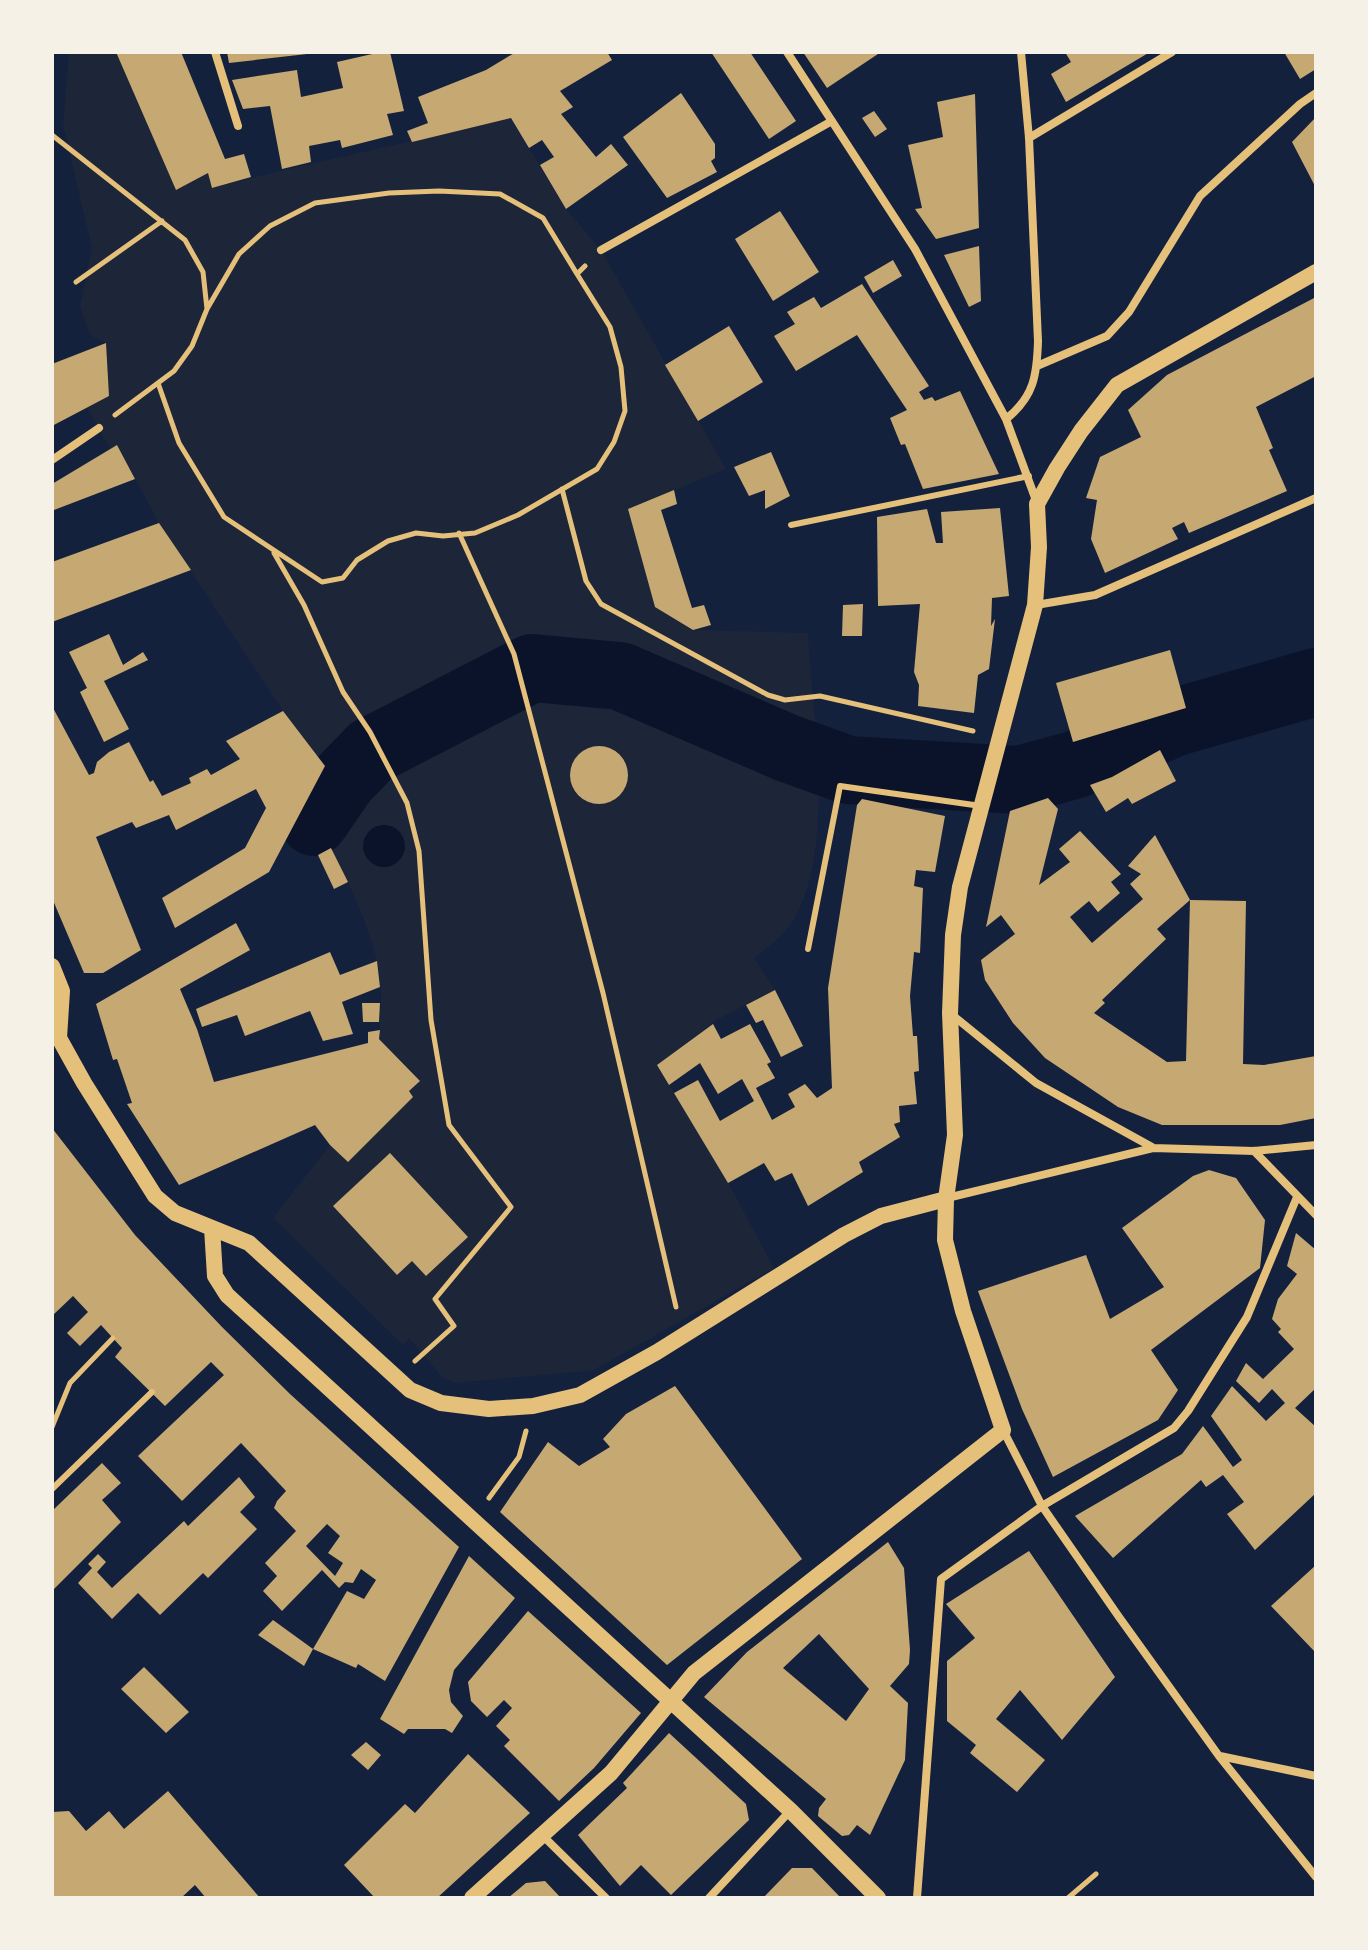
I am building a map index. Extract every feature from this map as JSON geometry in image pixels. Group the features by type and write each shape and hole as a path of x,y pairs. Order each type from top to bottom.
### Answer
{"main road":[{"path":"472,1898 611,1773 694,1673 1003,1430 963,1311 945,1240 946,1199 955,1135 950,1013 953,935 960,887 1035,605 1039,547 1037,504 1081,431 1117,385 1316,272"},
{"path":"52,966 62,991 56,1040 155,1196 175,1213 249,1243 410,1390 441,1403 489,1409 533,1406 580,1395 844,1235 881,1216 946,1199"},
{"path":"212,1228 215,1276 227,1295 791,1811 878,1898"}],"street":[{"path":"215,52 238,126"},
{"path":"787,52 915,249 1006,419 1037,504"},
{"path":"1006,419 1022,407 1031,390 1037,366 1029,138 1021,52"},
{"path":"1029,138 1172,52"},
{"path":"1037,366 1107,336 1129,312 1200,196 1316,93"},
{"path":"601,250 832,121"},
{"path":"52,460 99,428"},
{"path":"1035,605 1095,595 1316,498"},
{"path":"950,1013 1036,1083 1153,1148"},
{"path":"946,1199 1153,1148 1254,1151 1316,1145"},
{"path":"1254,1151 1316,1215"},
{"path":"917,1898 941,1579 1042,1506 1174,1428 1247,1317 1297,1197"},
{"path":"1003,1430 1042,1506 1219,1756 1316,1877"},
{"path":"1219,1756 1316,1776"},
{"path":"709,1898 791,1811"},
{"path":"542,1835 606,1898"}],"lane":[{"path":"791,525 1029,476"},
{"path":"808,949 840,786 981,806"},
{"path":"52,1489 152,1392"}],"path":[{"path":"52,135 185,240 203,272 207,309"},
{"path":"99,428 158,383 174,371 192,346 207,309 239,254 270,226 315,203 389,193 439,191 500,194 543,218 610,327 621,367 625,411 614,442 597,469 518,515 475,533 443,536 416,533 388,541 357,560 343,578 322,582 224,517 179,443 158,383"},
{"path":"76,282 162,221"},
{"path":"577,274 601,250"},
{"path":"562,489 586,581 601,604 768,695 785,700 820,696 998,743"},
{"path":"459,533 514,654 525,693 603,993 683,1335"},
{"path":"274,553 304,605 343,692 370,732 407,803 419,851 431,1020 449,1125 511,1207 435,1299 454,1326 397,1377"},
{"path":"52,1427 70,1383 113,1338"},
{"path":"474,1519 519,1457 533,1406"},
{"path":"1068,1898 1096,1874"}],"shaded area":[{"path":"69,52 116,52 208,173 213,188 511,118 566,209 601,250 726,469 628,509 655,607 693,630 808,633 818,818 807,889 794,919 754,958 775,990 718,1019 657,1065 724,1175 774,1268 594,1370 455,1383 442,1377 409,1338 403,1345 273,1218 330,1145 348,1162 412,1097 409,1091 420,1080 379,1039 381,988 374,949 349,884 307,802 325,766 283,711 159,523 117,445 110,449 87,407 109,396 106,343 90,335 80,306 92,248 63,125"},
{"path":"384,825 399,831 405,846 399,861 384,867 369,861 363,846 369,831"}],"building":[{"path":"116,52 181,52 225,159 244,154 251,177 212,188 208,173 176,190"},
{"path":"227,52 307,52 307,54 229,63"},
{"path":"390,52 404,111 387,114 393,135 342,148 340,140 309,146 311,162 282,169 270,106 243,109 232,80 297,70 301,97 343,88 337,62"},
{"path":"516,52 607,52 612,60 560,91 573,107 561,114 596,157 611,144 628,165 566,209 540,165 554,157 542,140 529,148 511,118 412,142 407,131 428,123 418,97 486,70"},
{"path":"711,52 750,52 796,121 769,139"},
{"path":"803,52 881,52 827,88"},
{"path":"1065,52 1150,52 1066,102 1051,74 1071,62"},
{"path":"1284,52 1316,52 1316,69 1300,79"},
{"path":"681,93 715,144 715,158 711,161 717,172 667,198 623,137"},
{"path":"975,94 979,228 936,239 915,209 922,208 908,145 943,137 937,102"},
{"path":"874,111 887,129 875,137 862,118"},
{"path":"1316,117 1316,188 1292,142"},
{"path":"780,211 819,272 773,301 735,239"},
{"path":"979,246 981,301 969,307 944,255"},
{"path":"893,260 902,276 873,293 864,277"},
{"path":"862,284 929,386 919,392 924,400 932,397 935,401 960,391 999,474 923,489 905,444 901,445 890,418 907,410 857,335 796,371 774,336 795,324 787,312 814,297 821,308"},
{"path":"1316,297 1316,376 1256,407 1273,448 1269,450 1287,491 1189,533 1184,522 1172,528 1178,539 1105,573 1091,539 1097,500 1086,498 1100,457 1141,437 1128,410 1167,375"},
{"path":"729,326 763,382 698,421 665,365"},
{"path":"106,343 109,396 52,426 52,364"},
{"path":"117,445 135,479 54,510 52,484"},
{"path":"771,452 790,496 765,509 765,490 749,496 734,467"},
{"path":"674,490 677,504 661,510 692,608 704,605 711,625 693,630 655,607 628,509"},
{"path":"1000,508 1009,596 992,598 991,626 995,619 989,669 978,675 974,713 918,706 919,685 914,672 920,604 878,606 877,517 927,509 936,543 943,543 941,512"},
{"path":"159,523 191,570 52,622 52,562"},
{"path":"863,604 862,636 842,636 843,605"},
{"path":"109,634 123,665 143,652 148,660 104,681 129,729 104,742 80,692 87,688 69,652"},
{"path":"1170,650 1186,708 1073,742 1056,683"},
{"path":"52,706 89,775 94,773 97,762 109,752 129,742 150,782 153,780 162,796 191,783 189,778 207,769 211,775 240,759 226,741 283,711 325,766 269,872 175,928 162,898 245,848 266,808 256,789 176,830 169,815 136,828 132,822 96,837 141,950 103,973 84,973 52,898"},
{"path":"599,746 619,755 628,775 619,795 599,804 579,795 570,775 579,755"},
{"path":"1160,750 1176,781 1132,804 1128,798 1106,812 1090,785 1112,777"},
{"path":"1048,798 1058,809 1039,885 1070,862 1059,849 1080,831 1121,874 1111,882 1120,893 1098,912 1089,901 1070,917 1092,943 1143,899 1130,884 1141,874 1128,866 1155,835 1190,900 1246,901 1243,1064 1264,1065 1316,1056 1316,1118 1280,1125 1162,1125 1118,1107 1045,1058 1013,1023 985,980 981,960 1015,934 1001,915 986,927 1010,811","holes":["1190,900 1186,1061 1167,1062 1094,1013 1105,1003 1102,1000 1166,939 1157,929"]},
{"path":"862,799 945,816 935,872 916,870 914,886 923,888 920,953 914,952 910,996 913,1036 917,1036 919,1071 914,1072 917,1104 899,1106 900,1122 894,1124 900,1137 859,1162 863,1172 808,1206 792,1173 775,1181 764,1163 728,1183 674,1093 698,1080 720,1121 754,1101 742,1079 718,1094 700,1063 669,1085 657,1065 713,1024 721,1039 750,1024 771,1062 767,1064 775,1078 756,1088 772,1120 795,1107 788,1094 805,1084 817,1098 832,1088 828,988 857,805"},
{"path":"331,848 348,882 334,889 318,855"},
{"path":"236,923 250,950 180,989 214,1082 368,1043 368,1032 380,1030 379,1039 420,1081 409,1091 413,1097 348,1162 315,1125 179,1185 127,1104 132,1103 117,1059 113,1060 96,1004"},
{"path":"330,952 340,975 377,961 380,987 342,1002 353,1034 323,1041 310,1011 245,1036 237,1015 202,1027 196,1009"},
{"path":"775,990 803,1046 781,1057 763,1020 756,1023 746,1005"},
{"path":"362,1003 380,1003 379,1022 363,1022"},
{"path":"52,1128 135,1235 222,1327 290,1394 459,1547 385,1681 358,1664 356,1668 313,1649 347,1591 364,1599 376,1580 361,1569 353,1583 345,1582 339,1588 322,1570 282,1611 263,1591 277,1576 265,1563 296,1531 274,1508 286,1491 241,1443 182,1501 138,1456 224,1375 211,1362 165,1406 115,1357 122,1348 101,1325 80,1346 67,1333 88,1312 73,1296 52,1316","holes":["327,1524 340,1536 328,1553 343,1563 335,1576 306,1546"]},
{"path":"390,1153 468,1237 426,1276 412,1261 397,1275 333,1206"},
{"path":"1209,1170 1236,1178 1265,1220 1260,1268 1151,1350 1178,1390 1158,1420 1053,1477 1022,1409 978,1291 1086,1255 1110,1319 1164,1287 1122,1228 1193,1176"},
{"path":"1296,1233 1316,1250 1316,1388 1295,1408 1316,1427 1316,1493 1255,1550 1227,1514 1244,1502 1223,1475 1206,1487 1201,1480 1113,1558 1075,1516 1182,1454 1203,1426 1233,1467 1242,1460 1211,1416 1232,1386 1266,1421 1285,1403 1272,1389 1259,1403 1236,1381 1246,1363 1263,1379 1294,1349 1278,1332 1281,1329 1272,1319 1278,1299 1297,1274 1287,1266"},
{"path":"675,1386 802,1559 667,1665 500,1512 548,1442 579,1466 610,1447 603,1439 626,1414"},
{"path":"102,1463 121,1483 102,1500 121,1522 52,1591 52,1511"},
{"path":"239,1477 255,1497 240,1512 257,1529 208,1578 203,1573 160,1615 138,1593 112,1619 78,1583 92,1568 88,1564 98,1554 106,1562 97,1572 112,1588 184,1521 188,1526"},
{"path":"888,1542 904,1568 909,1664 890,1686 908,1703 905,1760 870,1835 857,1825 849,1835 842,1836 818,1816 819,1808 826,1799 704,1697 747,1652","holes":["819,1634 869,1689 846,1721 783,1668"]},
{"path":"1029,1551 1115,1677 1062,1740 1020,1690 996,1719 1045,1760 1017,1792 970,1753 976,1745 947,1721 947,1661 975,1638 946,1604"},
{"path":"469,1556 515,1598 454,1670 449,1690 451,1702 463,1716 452,1733 445,1729 408,1729 404,1734 380,1719"},
{"path":"1316,1565 1316,1653 1271,1606"},
{"path":"528,1611 641,1713 594,1768 559,1801 504,1746 510,1740 496,1726 512,1708 504,1700 487,1717 471,1701 468,1682"},
{"path":"273,1620 313,1649 304,1666 258,1635"},
{"path":"144,1667 189,1712 166,1733 121,1689"},
{"path":"669,1733 746,1804 749,1820 671,1895 641,1865 620,1886 578,1835 627,1788 623,1783"},
{"path":"366,1742 381,1755 368,1770 351,1755"},
{"path":"468,1754 530,1813 437,1898 375,1898 344,1865 405,1804 415,1813"},
{"path":"168,1791 260,1898 206,1898 195,1885 181,1898 52,1898 52,1812 69,1811 86,1831 109,1811 124,1829"},
{"path":"792,1868 812,1868 841,1898 763,1898"},
{"path":"545,1881 561,1898 508,1898 526,1883"}],"waterway":[{"path":"314,822 343,780 371,751 532,668 620,676 787,748 848,770 1019,780 1074,765 1176,722 1316,682"}]}
